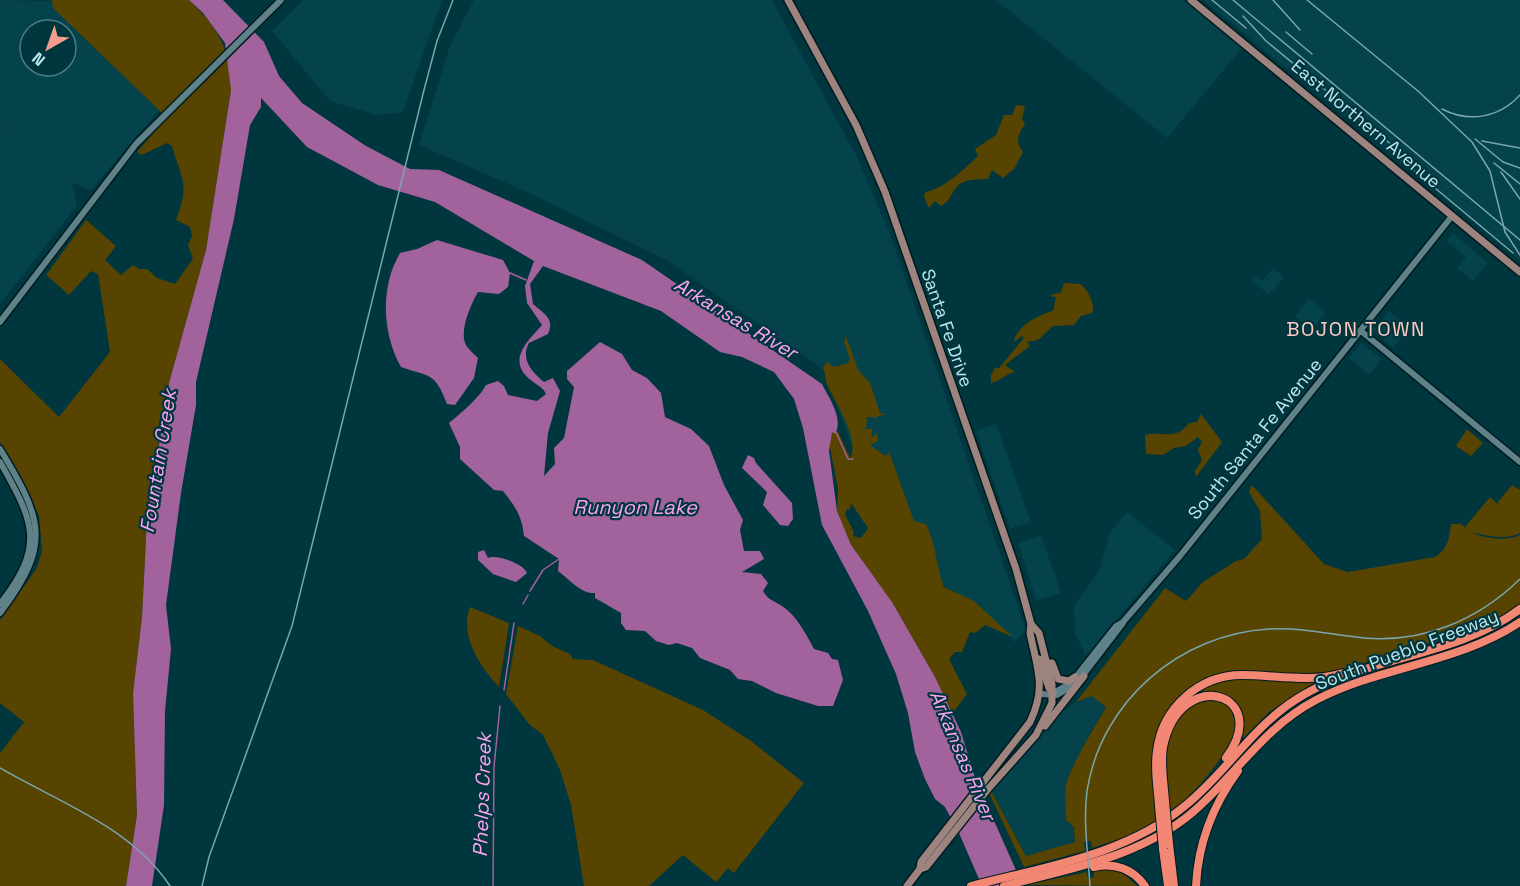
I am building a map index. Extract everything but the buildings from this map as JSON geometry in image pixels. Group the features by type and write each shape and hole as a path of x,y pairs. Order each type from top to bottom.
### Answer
{"highway":[{"name":"South Pueblo Freeway","path":"1004,886 1031,874 1130,840 1161,824 1195,797 1250,736 1285,706 1326,684 1480,632 1520,609"},
{"name":"South Pueblo Freeway","path":"971,886 1031,874 1052,873 1122,854 1165,832 1209,797 1276,726 1306,705 1339,689 1477,644 1520,622"},
{"path":"1168,886 1162,804 1156,760 1159,738 1174,709 1196,688 1231,676 1309,679 1382,664"},
{"path":"1162,804 1162,761 1170,727 1192,700 1214,695 1227,700 1236,710 1240,722 1239,735 1228,755 1195,797"},
{"path":"1196,886 1202,843 1218,803 1237,773 1276,726"},
{"path":"1166,847 1174,886"},
{"path":"1052,873 1059,875 1100,866 1116,866 1131,872 1146,886"}],"main road":[{"name":"Santa Fe Drive","path":"788,0 856,125 885,192 1016,570 1032,624 1032,643 1041,694"},
{"name":"East Northern Avenue","path":"1191,0 1520,272"},
{"name":"Santa Fe Drive","path":"1032,624 1039,633 1053,693 1052,703 1036,735"},
{"path":"1032,643 1048,688 1053,693"},
{"path":"1047,662 1052,663 1060,680 1069,681 1075,676"},
{"path":"949,831 1036,735 1084,676"},
{"path":"907,886 920,869 926,867 949,831 1030,722 1041,694"}],"street":[{"path":"0,322 136,144 281,0"},
{"name":"South Santa Fe Avenue","path":"1053,693 1071,683 1116,626 1123,622 1452,216"},
{"path":"1361,331 1520,462"},
{"path":"0,449 29,505 37,540 27,576 0,613"},
{"path":"0,462 24,508 29,522 31,540 24,568 0,604"},
{"name":"South Santa Fe Avenue","path":"1041,694 1065,692 1084,676 1121,629 1123,622"}],"shaded area":[{"path":"0,0 53,1 54,8 64,18 18,18 18,78 78,78 78,31 159,110 91,190 72,183 77,206 0,304 0,125 8,131 0,124"},
{"path":"52,0 189,0 208,20 221,40 230,75 231,90 206,250 169,383 160,433 153,434 160,435 147,520 142,617 133,693 137,815 126,886 0,886 0,753 24,722 0,703 0,620 37,568 42,551 39,516 0,442 0,359 59,417 110,352 98,274 91,271 69,295 46,275 86,220 116,246 105,260 121,275 133,265 139,269 147,269 157,278 175,284 193,259 188,245 192,236 190,227 176,220 184,190 172,146 167,143 142,155 137,152 164,121 164,115 78,32 78,18 63,18 53,8"},
{"path":"303,0 442,0 403,112 376,115 330,101 272,31"},
{"path":"474,0 772,0 857,157 890,234 1026,630 1015,642 972,601 945,587 912,523 851,444 824,370 668,261 529,193 419,145 450,46"},
{"path":"996,0 1183,0 1242,48 1167,138"},
{"path":"1203,0 1520,0 1520,260"},
{"path":"1016,105 1025,106 1022,119 1025,124 1018,138 1023,152 1014,169 1003,178 992,170 988,179 962,183 945,204 941,206 935,201 929,208 924,197 925,192 946,183 978,156 975,149 996,135 1004,115 1012,115"},
{"path":"1453,233 1488,263 1473,281 1457,268 1466,257 1446,241"},
{"path":"1273,268 1284,277 1269,295 1251,279 1254,275 1262,281"},
{"path":"1064,283 1081,284 1091,298 1092,313 1081,316 1074,325 1053,326 1038,340 1027,342 1030,346 1005,365 1015,372 991,383 991,375 995,368 999,368 1024,338 1022,336 1014,342 1015,336 1023,326 1035,318 1053,311 1056,297 1049,296 1061,292"},
{"path":"1309,298 1326,312 1312,330 1295,316"},
{"path":"1389,311 1409,328 1393,348 1373,331"},
{"path":"846,336 858,370 870,383 880,413 886,414 876,417 877,420 874,417 867,417 866,429 873,429 871,435 873,437 877,433 878,441 870,445 885,456 889,452 914,521 926,524 944,587 974,601 1013,637 985,625 975,633 970,632 962,652 955,652 949,659 967,694 952,714 935,677 892,602 851,546 837,511 838,488 829,443 832,432 835,434 838,431 850,458 852,441 845,420 826,382 823,368 827,362 834,367 848,363 850,359 844,342","holes":["851,503 868,528 861,538 853,536 854,532 845,515 847,509 850,510"]},
{"path":"1361,343 1382,359 1369,375 1349,358"},
{"path":"1201,414 1222,442 1196,477 1195,471 1202,460 1198,450 1202,442 1198,437 1186,446 1174,448 1163,455 1146,454 1145,435 1173,434 1184,429 1189,423 1197,422"},
{"path":"996,424 1031,522 1010,529 976,431"},
{"path":"1467,429 1483,443 1471,456 1456,446"},
{"path":"1252,485 1324,564 1348,572 1435,557 1445,547 1451,524 1461,524 1470,532 1465,527 1490,497 1499,505 1498,502 1512,485 1520,490 1520,533 1502,537 1472,533 1496,538 1520,535 1520,603 1490,623 1469,631 1331,673 1210,678 1191,688 1163,720 1157,734 1153,766 1157,820 1126,836 1092,848 1091,841 1084,842 1085,851 1024,867 989,793 991,791 1026,856 1075,842 1074,827 1066,820 1066,782 1106,707 1092,696 1076,702 1165,588 1186,601 1203,582 1236,561 1244,559 1262,539 1260,511 1249,492"},
{"path":"1127,512 1175,550 1086,657 1075,633 1074,606 1100,569 1109,534"},
{"path":"1041,535 1061,593 1036,600 1018,543"},
{"path":"470,607 509,623 499,687 485,670 469,639 467,618"},
{"path":"518,626 570,654 573,659 593,660 703,710 751,741 804,783 734,873 728,868 716,882 683,855 649,886 584,886 571,805 560,770 543,735 529,724 506,694"},
{"path":"1244,678 1315,682 1269,712 1243,738 1239,713 1232,702 1220,694 1201,690 1217,682"},
{"path":"1092,696 1106,706 1067,780 1075,842 1026,856 991,791 1060,713 1076,702"},
{"path":"1214,698 1233,712 1237,725 1235,734 1210,773 1187,798 1169,810 1167,758 1173,726 1182,713 1195,703"},
{"path":"1118,869 1137,886 1025,885 1087,872 1088,879 1094,877 1094,870"}],"water":[{"path":"189,0 223,0 264,42 279,76 302,103 366,146 410,169 439,170 642,260 822,384 838,422 835,434 832,432 829,451 837,511 851,545 892,602 935,677 961,732 975,778 1023,886 982,886 959,833 945,807 935,799 925,779 915,752 908,713 896,674 868,611 822,525 803,428 794,399 774,372 742,357 720,352 661,311 543,266 530,284 533,304 547,317 550,329 548,334 529,343 527,360 535,374 544,382 553,378 560,391 548,433 544,476 555,464 554,448 564,438 574,387 567,379 567,371 600,342 622,354 632,370 647,378 661,393 665,417 691,429 709,446 724,485 743,520 740,530 744,551 760,551 764,559 742,572 761,574 768,583 763,591 769,599 792,615 814,649 828,653 832,659 838,660 843,680 833,706 818,706 776,693 752,681 738,679 730,670 700,658 692,648 677,643 669,645 656,641 645,631 626,630 621,623 621,613 595,598 595,593 585,591 575,585 558,571 559,559 524,536 517,512 503,491 494,490 460,459 460,447 449,423 475,400 486,385 498,381 504,386 508,395 537,401 546,394 524,374 520,366 520,359 526,344 542,325 527,303 525,286 534,261 435,202 378,185 307,147 261,98 261,107 250,125 234,219 196,382 196,405 166,605 171,649 165,711 164,805 152,886 126,886 137,815 133,693 142,617 147,520 169,383 206,250 231,90 225,43 203,13"},
{"path":"437,240 503,260 510,273 508,287 499,294 478,292 469,310 464,331 465,343 478,358 474,378 455,405 447,404 439,386 430,377 401,367 390,340 387,325 389,280 400,253 417,249"},
{"path":"748,455 754,458 792,503 793,519 788,526 780,525 763,505 767,492 742,468"},
{"path":"484,550 488,558 497,557 510,561 521,566 527,573 516,582 493,574 478,560 478,552"}],"waterway":[{"path":"510,273 526,280"},
{"path":"836,432 848,459 853,459"},
{"name":"Phelps Creek","path":"530,591 543,570 559,559"},
{"name":"Phelps Creek","path":"523,604 528,595"},
{"path":"504,690 514,623"},
{"name":"Phelps Creek","path":"493,886 494,767 500,706"}],"railway":[{"path":"202,886 209,857 292,626 424,90 437,41 453,0"},
{"path":"1212,0 1246,28"},
{"path":"1233,0 1520,240"},
{"path":"1273,0 1300,30"},
{"path":"1307,0 1418,91 1472,142 1490,171 1505,232 1520,255"},
{"path":"1243,16 1266,41 1404,155"},
{"path":"1286,32 1312,54"},
{"path":"1442,109 1463,116 1483,116 1503,109 1520,95"},
{"path":"1475,139 1503,162 1520,168"},
{"path":"1482,141 1520,148"},
{"path":"1393,153 1513,253"},
{"path":"1494,163 1520,184"},
{"path":"1501,172 1520,199"},
{"path":"1090,886 1086,803 1095,758 1109,728 1127,702 1150,678 1176,659 1205,644 1236,634 1269,629 1293,629 1364,638 1408,637 1449,626 1468,617 1504,594 1520,579"},
{"path":"0,768 115,832 154,865 170,886"}],"district":[{"name":"BOJON TOWN","path":"1356,329"}],"water label":[{"name":"Arkansas River","path":"736,318"},
{"name":"Fountain Creek","path":"158,461"},
{"name":"Runyon Lake","path":"635,507"},
{"name":"Arkansas River","path":"963,755"}]}
